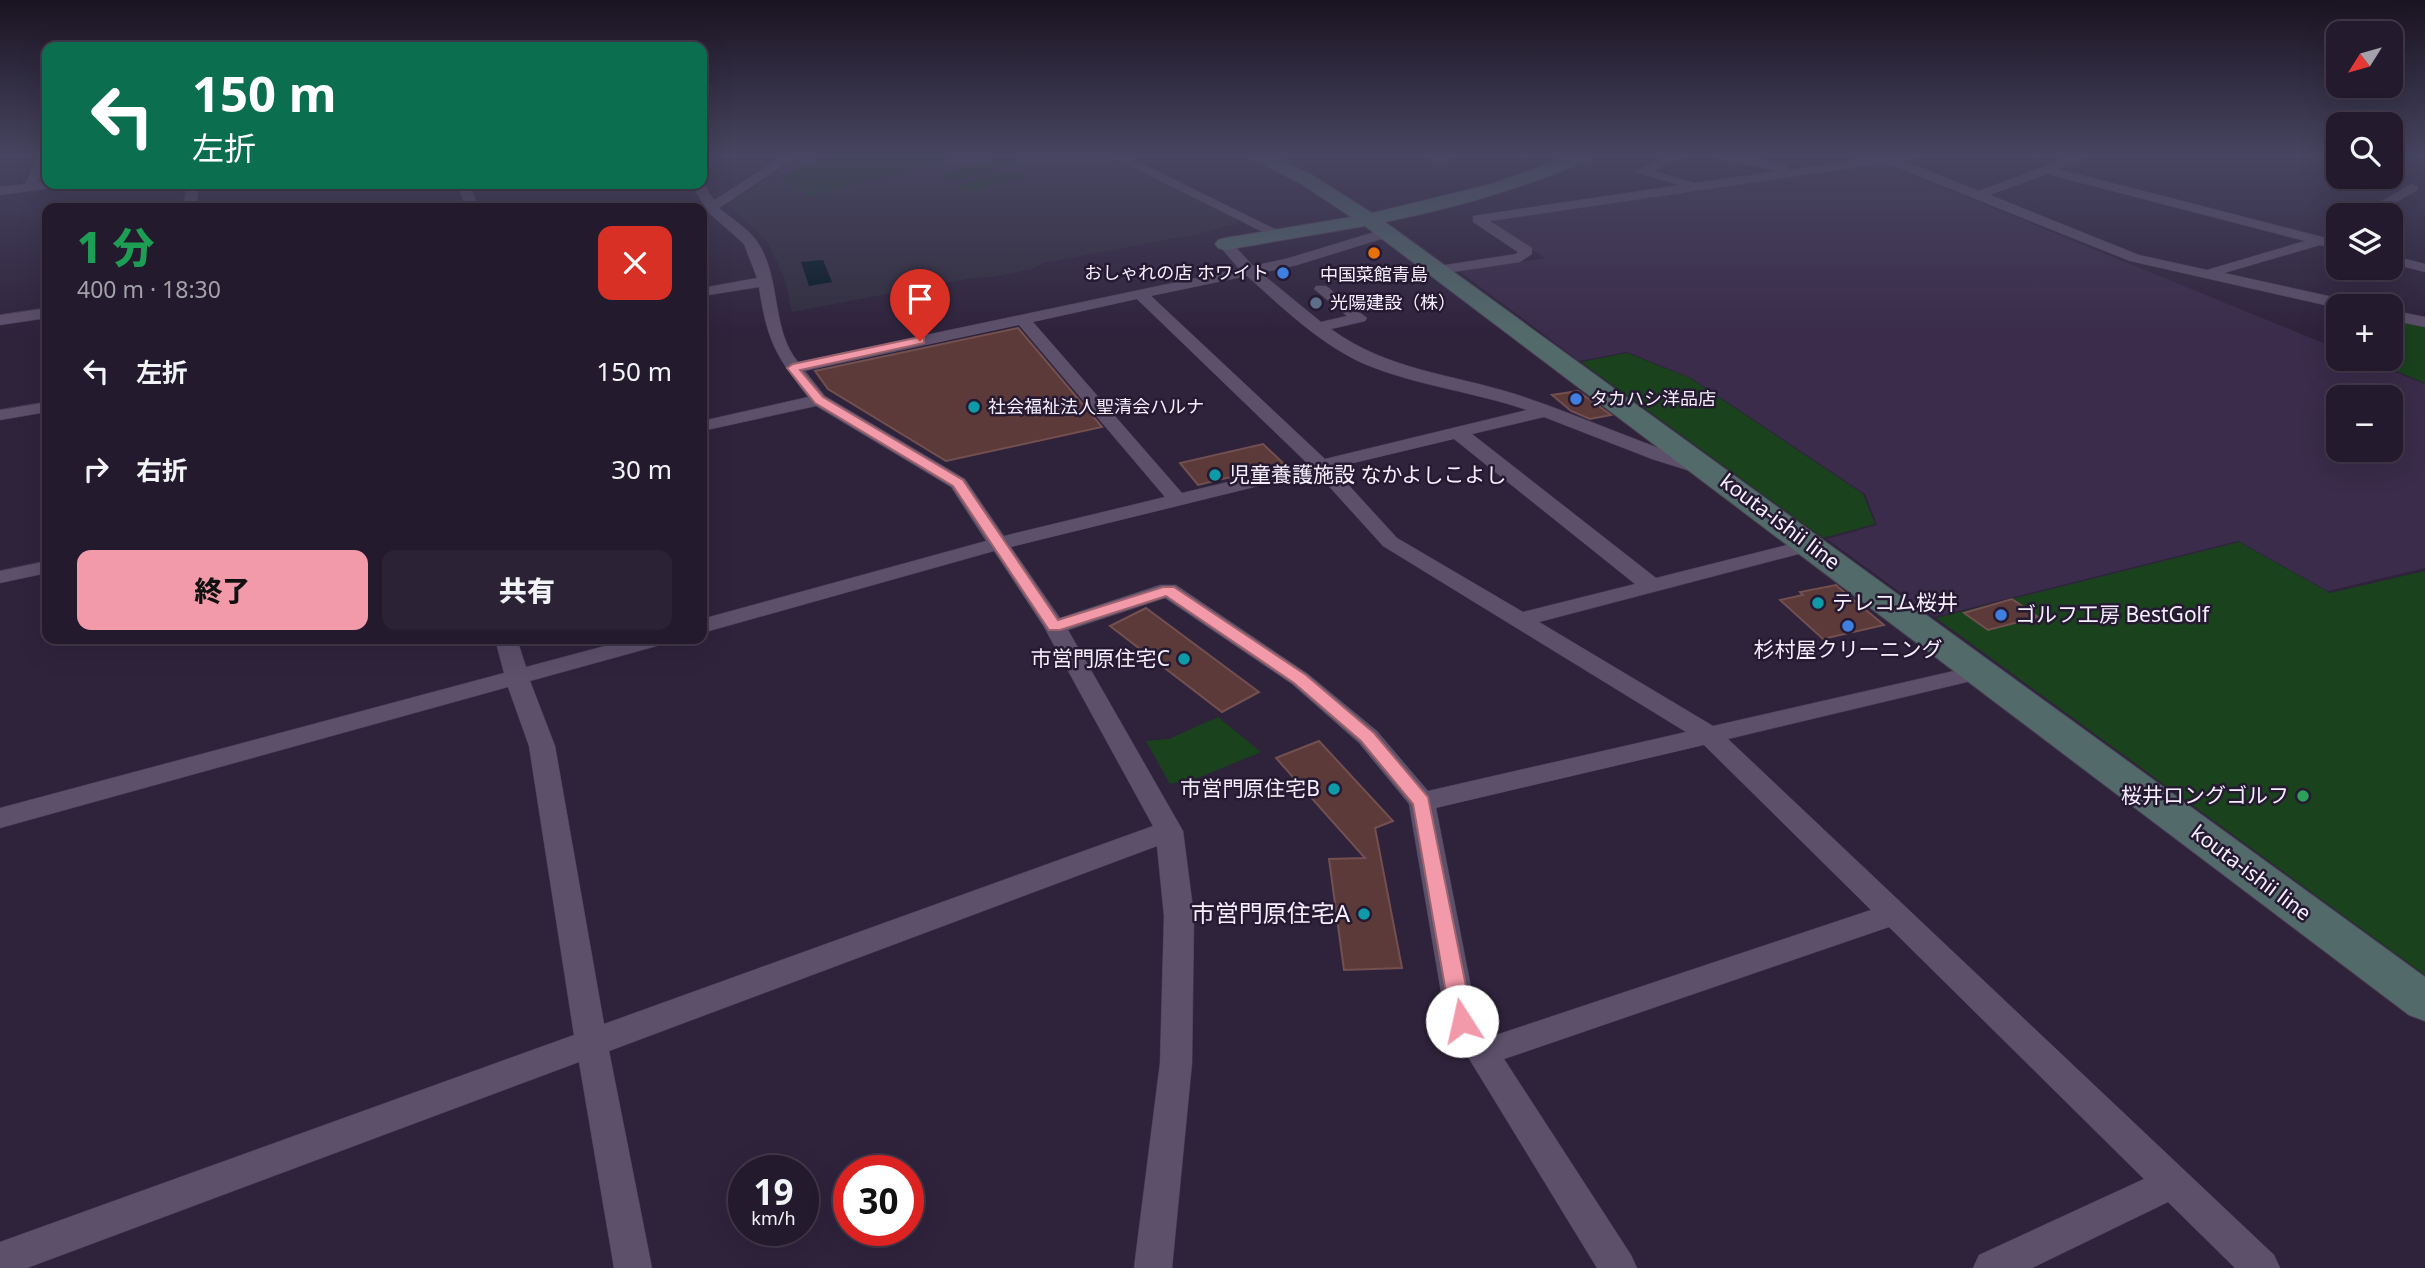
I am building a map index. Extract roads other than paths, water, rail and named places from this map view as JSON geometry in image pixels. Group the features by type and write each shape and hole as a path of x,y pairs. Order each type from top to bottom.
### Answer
{"main road":[{"name":"kouta-ishii line","path":"1359,214 1439,270 2425,1002"},
{"path":"1225,244 1280,234 1377,226 1416,214"}],"street":[{"path":"716,214 750,242 766,281 772,321 786,358 819,400 958,483 1055,626 1169,831 1179,916 1176,1063 1153,1268"},
{"path":"1239,214 1280,234"},
{"path":"1439,270 1520,258 1527,251 1478,219 1512,214"},
{"path":"2023,214 2115,251 2204,275 2326,301"},
{"path":"2219,214 2326,242"},
{"path":"793,368 1292,262 1377,226"},
{"path":"2204,275 2326,237"},
{"path":"1225,244 1227,251 1248,271 1354,353 1439,382 1506,397 1670,461 1712,472"},
{"path":"2403,262 2425,268"},
{"path":"707,291 766,281"},
{"path":"1321,289 1359,318 1321,327"},
{"path":"1140,294 1320,466 1390,542 1708,734 2261,1268"},
{"path":"0,320 42,314"},
{"path":"2403,318 2425,322"},
{"path":"1022,319 1177,499"},
{"path":"707,425 819,400"},
{"path":"0,415 42,408"},
{"path":"707,625 1001,543 1546,411"},
{"path":"1457,432 1653,587"},
{"path":"1520,620 1803,547"},
{"path":"0,578 42,568"},
{"path":"1055,626 1168,590 1300,679 1368,737 1422,802 1462,1021 1618,1268"},
{"path":"507,644 547,769 591,1041 633,1268"},
{"path":"0,818 638,644"},
{"path":"1422,802 1980,672"},
{"path":"0,1260 1169,831"},
{"path":"1483,1053 1892,914"},
{"path":"1992,1268 2172,1183"}],"water":[{"path":"823,260 832,282 809,286 801,262"}],"place":[{"name":"中国菜館青島","path":"1374,253"},
{"name":"おしゃれの店 ホワイト","path":"1283,273"},
{"name":"光陽建設（株）","path":"1316,303"},
{"name":"タカハシ洋品店","path":"1576,399"},
{"name":"社会福祉法人聖清会ハルナ","path":"974,407"},
{"name":"児童養護施設 なかよしこよし","path":"1215,475"},
{"name":"テレコム桜井","path":"1818,603"},
{"name":"ゴルフ工房 BestGolf","path":"2001,615"},
{"name":"杉村屋クリーニング","path":"1848,626"},
{"name":"市営門原住宅C","path":"1184,659"},
{"name":"市営門原住宅B","path":"1334,789"},
{"name":"桜井ロングゴルフ","path":"2303,796"},
{"name":"市営門原住宅A","path":"1364,914"}]}
